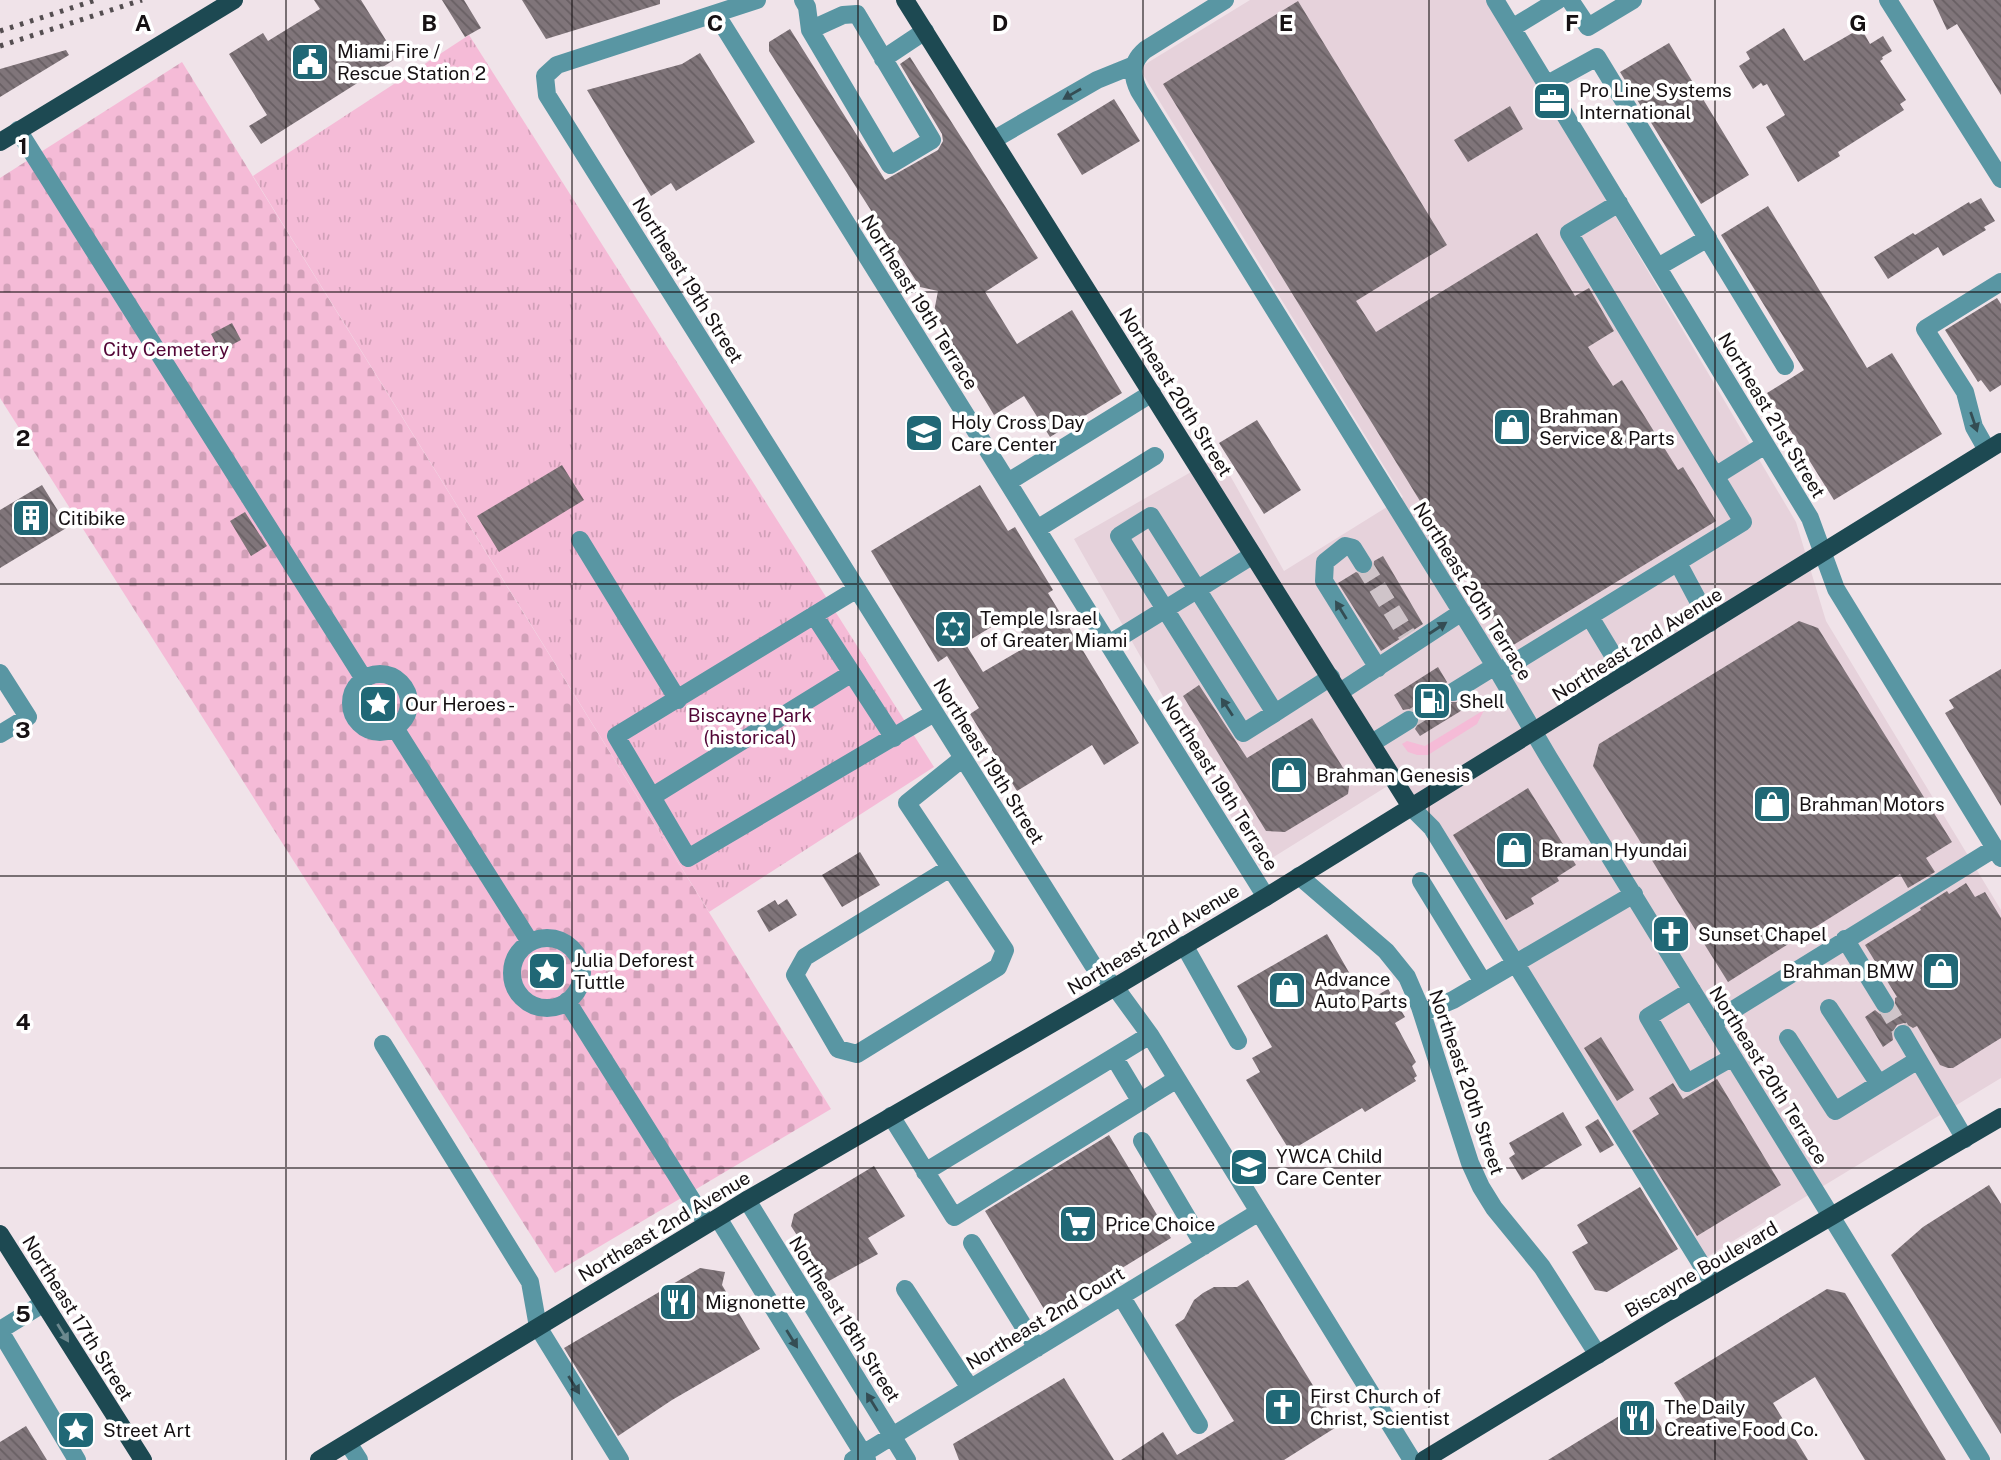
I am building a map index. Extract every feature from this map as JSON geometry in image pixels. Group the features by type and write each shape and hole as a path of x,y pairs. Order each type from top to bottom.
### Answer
{"main road":[{"path":"0,142 234,0"},
{"name":"Northeast 20th Street","path":"905,0 1411,807"},
{"name":"Northeast 2nd Avenue","path":"319,1460 747,1200 1115,988 1266,897 1994,446"},
{"name":"Biscayne Boulevard","path":"1424,1460 1714,1285 2001,1118"},
{"name":"Northeast 17th Street","path":"0,1234 143,1460"}],"street":[{"path":"716,14 757,0"},
{"path":"803,0 807,7 810,30 890,164 932,140 857,14 843,15 810,30"},
{"path":"993,140 1097,80 1134,65 1136,58 1144,50 1225,0"},
{"name":"Northeast 21st Street","path":"1495,0 1811,519 1836,589 1998,853"},
{"path":"1512,28 1558,0"},
{"path":"1570,0 1588,27 1633,0"},
{"path":"1888,0 2001,179"},
{"name":"Northeast 19th Street","path":"716,14 557,65 545,76 547,95 1093,965 1115,988 1150,1035 1412,1460"},
{"name":"Northeast 19th Terrace","path":"716,14 1266,897"},
{"path":"883,58 925,31"},
{"path":"1546,85 1597,57 1785,366"},
{"name":"Northeast 20th Terrace","path":"1134,65 1133,74 1139,91 1462,612 1981,1460"},
{"path":"18,131 364,679"},
{"path":"1453,692 1590,617 1743,522 1569,233 1619,203"},
{"path":"1658,267 1708,239"},
{"path":"1994,446 1974,427 1965,392 1925,329 2001,282"},
{"path":"1008,482 1152,393"},
{"path":"1717,475 1765,445"},
{"path":"1037,529 1155,456"},
{"path":"1275,713 1151,516 1119,536 1243,733 1275,713 1378,668 1410,640 1462,612"},
{"path":"580,540 678,700"},
{"path":"1363,564 1353,548 1345,547 1325,562 1324,581 1378,668"},
{"path":"1109,644 1253,555"},
{"path":"1678,563 1710,623"},
{"path":"856,589 616,736 688,858 934,713"},
{"path":"814,615 894,738"},
{"path":"1590,617 1625,675"},
{"path":"0,673 28,717 0,734"},
{"path":"653,796 852,673"},
{"path":"390,676 404,688 407,714 395,728 376,732 358,723 351,705 352,695 356,686 364,679 390,676"},
{"path":"1372,743 1409,720"},
{"path":"395,728 530,942"},
{"path":"950,868 805,957 795,975 838,1049 857,1054 998,967 1005,950 907,803 963,758"},
{"path":"1411,807 1432,828 1714,1285"},
{"path":"1712,1023 1845,939 1998,853"},
{"name":"Northeast 20th Street","path":"1300,876 1386,951 1407,977 1422,1013 1480,1187 1499,1215 1542,1266 1598,1355"},
{"path":"1421,881 1483,982"},
{"path":"1422,1013 1453,1000 1634,894"},
{"path":"541,938 564,942 573,949 579,959 581,982 576,993 558,1006 535,1006 517,991 513,981 514,958 530,942 541,938"},
{"path":"1845,939 1885,1004"},
{"path":"1184,946 1238,1041"},
{"path":"1692,990 1648,1017 1687,1083 1733,1057"},
{"path":"567,1001 713,1221 861,1458"},
{"path":"1829,1008 1880,1084"},
{"path":"1903,1034 1965,1139"},
{"path":"925,1172 1150,1035"},
{"path":"1788,1038 1835,1111 1918,1060"},
{"path":"383,1044 530,1282 538,1327 620,1460"},
{"path":"1114,1058 1141,1102"},
{"path":"891,1116 954,1217 1177,1079"},
{"path":"1142,1141 1204,1246"},
{"name":"Northeast 18th Street","path":"747,1200 907,1460"},
{"name":"Northeast 2nd Court","path":"861,1458 892,1436 1259,1212"},
{"path":"972,1244 1037,1348"},
{"path":"905,1289 970,1388"},
{"path":"1122,1296 1199,1425"},
{"path":"44,1303 0,1331 77,1460"},
{"path":"348,1443 359,1460"}],"shaded area":[{"path":"1250,0 1488,0 1796,522 1826,621 2001,910 2001,1078 1705,1258 1402,777 1259,866 1074,539 1219,456 1284,571 1403,497 1139,68"}],"green space":[{"name":"Biscayne Park (historical)","path":"469,35 934,767 709,912 253,176"},
{"name":"City Cemetery","path":"182,62 831,1109 555,1273 0,398 0,178"},
{"path":"1484,710 1477,724 1428,755 1408,752 1402,744 1407,741 1425,746"}],"building":[{"path":"314,0 361,0 397,58 261,144 249,126 267,115 229,54 263,33 268,41 320,9"},
{"path":"442,0 464,0 481,28 465,37"},
{"path":"522,0 660,0 660,4 546,39"},
{"path":"1933,0 2001,0 2001,95 1957,24 1947,30"},
{"name":"Brahman Service & Parts","path":"1298,1 1447,245 1356,301 1376,332 1537,233 1575,296 1589,288 1614,331 1588,347 1613,386 1622,380 1678,470 1683,467 1716,521 1510,647 1163,84"},
{"path":"1784,28 1804,61 1861,28 1870,44 1883,36 1892,51 1880,61 1906,100 1900,104 1904,110 1838,152 1840,156 1798,182 1766,127 1785,115 1767,84 1763,86 1761,83 1753,89 1739,66 1750,59 1746,52"},
{"path":"790,29 885,180 938,150 943,141 942,134 900,64 910,57 1038,258 985,292 1017,344 1072,310 1122,393 1050,437 1024,396 994,415 934,312 938,291 920,287 769,51 769,42"},
{"path":"1669,43 1749,175 1701,204 1620,72"},
{"path":"66,50 69,55 0,97 0,69"},
{"path":"700,53 755,142 676,191 671,183 651,196 587,90 682,64"},
{"path":"1114,99 1140,141 1082,175 1057,134"},
{"path":"1510,106 1523,129 1468,162 1454,140"},
{"path":"1981,198 1995,221 1984,227 1986,230 1943,256 1938,247 1888,279 1874,257 1969,202 1970,204"},
{"path":"1768,206 1867,368 1892,353 1942,434 1834,500 1767,393 1804,370 1721,235"},
{"path":"1997,298 2001,304 2001,385 1990,392 1981,380 1978,382 1945,330"},
{"path":"232,323 241,340 220,351 211,334"},
{"path":"1257,420 1301,490 1264,514 1219,443"},
{"path":"562,465 584,500 499,552 477,516"},
{"name":"Citibike","path":"42,485 68,527 0,568 0,510"},
{"name":"Temple Israel of Greater Miami","path":"980,485 1008,531 1015,527 1053,590 1048,593 1139,743 1104,765 1092,745 1017,791 970,714 979,708 947,656 938,662 871,551","holes":["1011,615 1029,645 983,672 965,643"]},
{"path":"245,512 267,546 251,556 230,521"},
{"path":"1383,556 1423,624 1381,651 1338,583 1356,572 1368,574 1373,569 1374,561"},
{"name":"Brahman Motors","path":"1799,621 1818,628 1952,842 1926,858 1935,872 1908,888 1900,874 1728,982 1593,766 1599,744"},
{"path":"1438,667 1447,682 1443,687 1443,697 1448,702 1459,702 1464,709 1420,736 1415,729 1420,720 1418,713 1409,709 1403,710 1394,695"},
{"path":"2001,669 2001,806 1945,713 1954,708 1949,700"},
{"name":"Brahman Genesis","path":"1199,685 1247,758 1312,718 1350,779 1348,794 1285,832 1266,831 1183,696"},
{"name":"Braman Hyundai","path":"1528,788 1576,865 1557,877 1559,881 1531,898 1534,904 1506,920 1453,835"},
{"path":"860,852 880,885 842,907 822,875"},
{"name":"Brahman BMW","path":"1966,883 1975,897 1985,892 2001,918 2001,1038 1953,1068 1948,1068 1940,1065 1917,1026 1913,1028 1904,1023 1897,1025 1892,1033 1893,1040 1883,1047 1865,1017 1875,1010 1880,1014 1890,1014 1895,1009 1897,997 1865,945 1947,891 1949,894"},
{"path":"787,899 797,915 769,932 757,911 775,900 778,905"},
{"path":"1327,934 1366,1002 1388,989 1405,1017 1395,1023 1416,1062 1412,1066 1417,1076 1414,1078 1416,1081 1365,1112 1362,1108 1290,1151 1246,1080 1260,1072 1252,1058 1272,1047 1237,986"},
{"path":"1601,1037 1634,1090 1617,1101 1584,1048"},
{"path":"1717,1079 1781,1185 1697,1236 1632,1131 1659,1114 1649,1098 1673,1083 1683,1099"},
{"path":"1563,1112 1582,1145 1522,1180 1509,1158 1515,1154 1509,1143"},
{"path":"1598,1119 1614,1145 1600,1153 1585,1127"},
{"name":"Price Choice","path":"1109,1135 1171,1238 1047,1314 985,1211"},
{"path":"874,1166 905,1216 868,1238 878,1254 827,1282 791,1226 794,1214"},
{"path":"1989,1185 2001,1204 2001,1434 1891,1255 1923,1227"},
{"path":"1640,1187 1678,1249 1607,1292 1595,1290 1572,1252 1588,1243 1577,1225"},
{"path":"700,1268 725,1272 722,1285 760,1349 672,1400 618,1436 564,1348"},
{"path":"1248,1280 1338,1426 1284,1460 1121,1460 1163,1432 1177,1455 1234,1421 1175,1325 1184,1319 1194,1300 1203,1293 1214,1287 1237,1287"},
{"path":"1827,1289 1845,1293 1946,1460 1865,1460 1815,1377 1773,1403 1808,1460 1548,1460 1645,1400 1662,1428 1691,1410 1674,1383"},
{"path":"1064,1378 1114,1460 959,1460 953,1444"},
{"path":"26,1426 47,1460 0,1460 0,1442"}],"tunnel":[{"path":"1363,564 1407,635"},
{"path":"1409,720 1453,692"},
{"path":"1885,1004 1903,1034"}],"railway":[{"path":"0,31 96,0"},
{"path":"0,46 142,0"}],"place":[{"name":"Miami Fire / Rescue Station 2","path":"310,62"},
{"name":"Pro Line Systems International","path":"1552,101"},
{"name":"Brahman Service & Parts","path":"1512,427"},
{"name":"Holy Cross Day Care Center","path":"924,433"},
{"name":"Citibike","path":"31,518"},
{"name":"Temple Israel of Greater Miami","path":"953,629"},
{"name":"Shell","path":"1432,701"},
{"name":"Our Heroes -","path":"378,704"},
{"name":"Brahman Genesis","path":"1289,775"},
{"name":"Brahman Motors","path":"1772,804"},
{"name":"Braman Hyundai","path":"1514,850"},
{"name":"Sunset Chapel","path":"1671,934"},
{"name":"Julia Deforest Tuttle","path":"547,971"},
{"name":"Brahman BMW","path":"1941,971"},
{"name":"Advance Auto Parts","path":"1287,990"},
{"name":"YWCA Child Care Center","path":"1249,1167"},
{"name":"Price Choice","path":"1078,1224"},
{"name":"Mignonette","path":"678,1302"},
{"name":"First Church of Christ, Scientist","path":"1283,1407"},
{"name":"The Daily Creative Food Co.","path":"1637,1418"},
{"name":"Street Art","path":"76,1430"}]}
